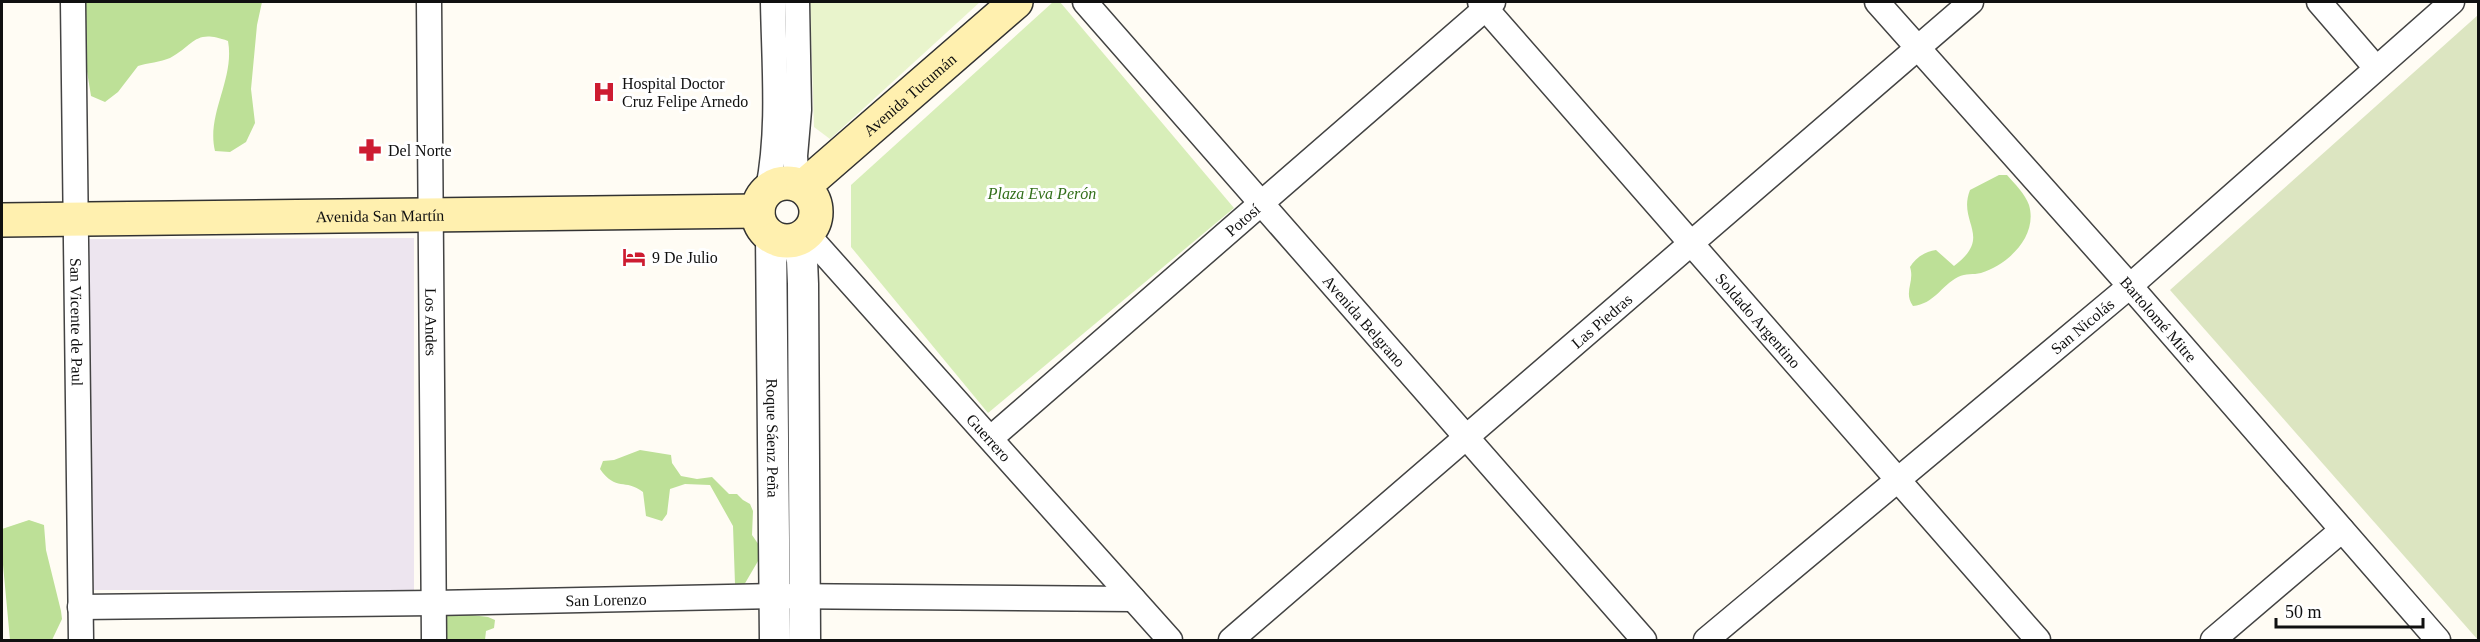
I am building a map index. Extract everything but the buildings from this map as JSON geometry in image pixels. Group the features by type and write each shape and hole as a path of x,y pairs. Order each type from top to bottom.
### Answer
{"main road":[{"name":"Avenida Tucumán","path":"786,212 1016,2"},
{"name":"Avenida San Martín","path":"2,220 786,212"}],"street":[{"name":"San Vicente de Paul","path":"74,2 81,640"},
{"name":"Los Andes","path":"429,2 434,640"},
{"name":"Roque Sáenz Peña","path":"773,2 772,167 802,260 805,640"},
{"name":"Roque Sáenz Peña","path":"775,640 786,212 795,156 799,110 797,2"},
{"name":"Avenida Belgrano","path":"1085,2 1644,640"},
{"name":"Bartolomé Mitre","path":"1877,2 2130,286 2438,640"},
{"name":"Las Piedras","path":"1231,640 1971,2"},
{"path":"2319,2 2376,68"},
{"name":"San Nicolás","path":"1706,640 2130,286 2452,2"},
{"name":"Potosí","path":"992,438 1486,4"},
{"name":"Soldado Argentino","path":"1486,4 2038,640"},
{"name":"Guerrero","path":"786,212 992,438 1166,638"},
{"path":"2213,640 2342,530"},
{"name":"San Lorenzo","path":"80,607 775,596 1133,599"}],"shaded area":[{"path":"414,238 414,590 87,590 87,239"}],"green space":[{"path":"85,2 262,2 257,25 251,89 255,123 246,142 230,152 215,151 214,124 228,69 228,41 202,37 170,58 138,66 118,92 105,102 91,96 83,47"},
{"path":"810,2 980,2 830,139 814,127"},
{"name":"Plaza Eva Perón","path":"1053,2 1060,2 1234,208 988,413 851,247 851,185"},
{"path":"2478,15 2478,640 2170,290"},
{"path":"1999,175 2007,175 2029,205 2031,216 2025,238 2011,256 2002,263 1981,273 1958,277 1927,302 1913,306 1909,296 1910,267 1921,256 1936,250 1954,266 1966,255 1972,246 1973,237 1967,202 1970,190"},
{"path":"640,450 671,455 672,463 681,476 697,479 712,477 729,494 737,494 750,504 753,511 752,535 761,548 761,556 744,585 735,584 733,526 710,485 685,484 670,489 667,514 662,521 646,516 643,492 631,486 616,483 600,469 603,461 614,460"},
{"path":"29,520 44,525 46,550 61,611 62,619 52,640 10,640 2,529"},
{"path":"448,610 465,610 471,615 488,617 495,620 494,628 486,631 485,640 441,640 443,617"}],"place":[{"name":"Hospital Doctor Cruz Felipe Arnedo","path":"604,92"},
{"name":"Del Norte","path":"370,150"},
{"name":"9 De Julio","path":"634,257"}]}
